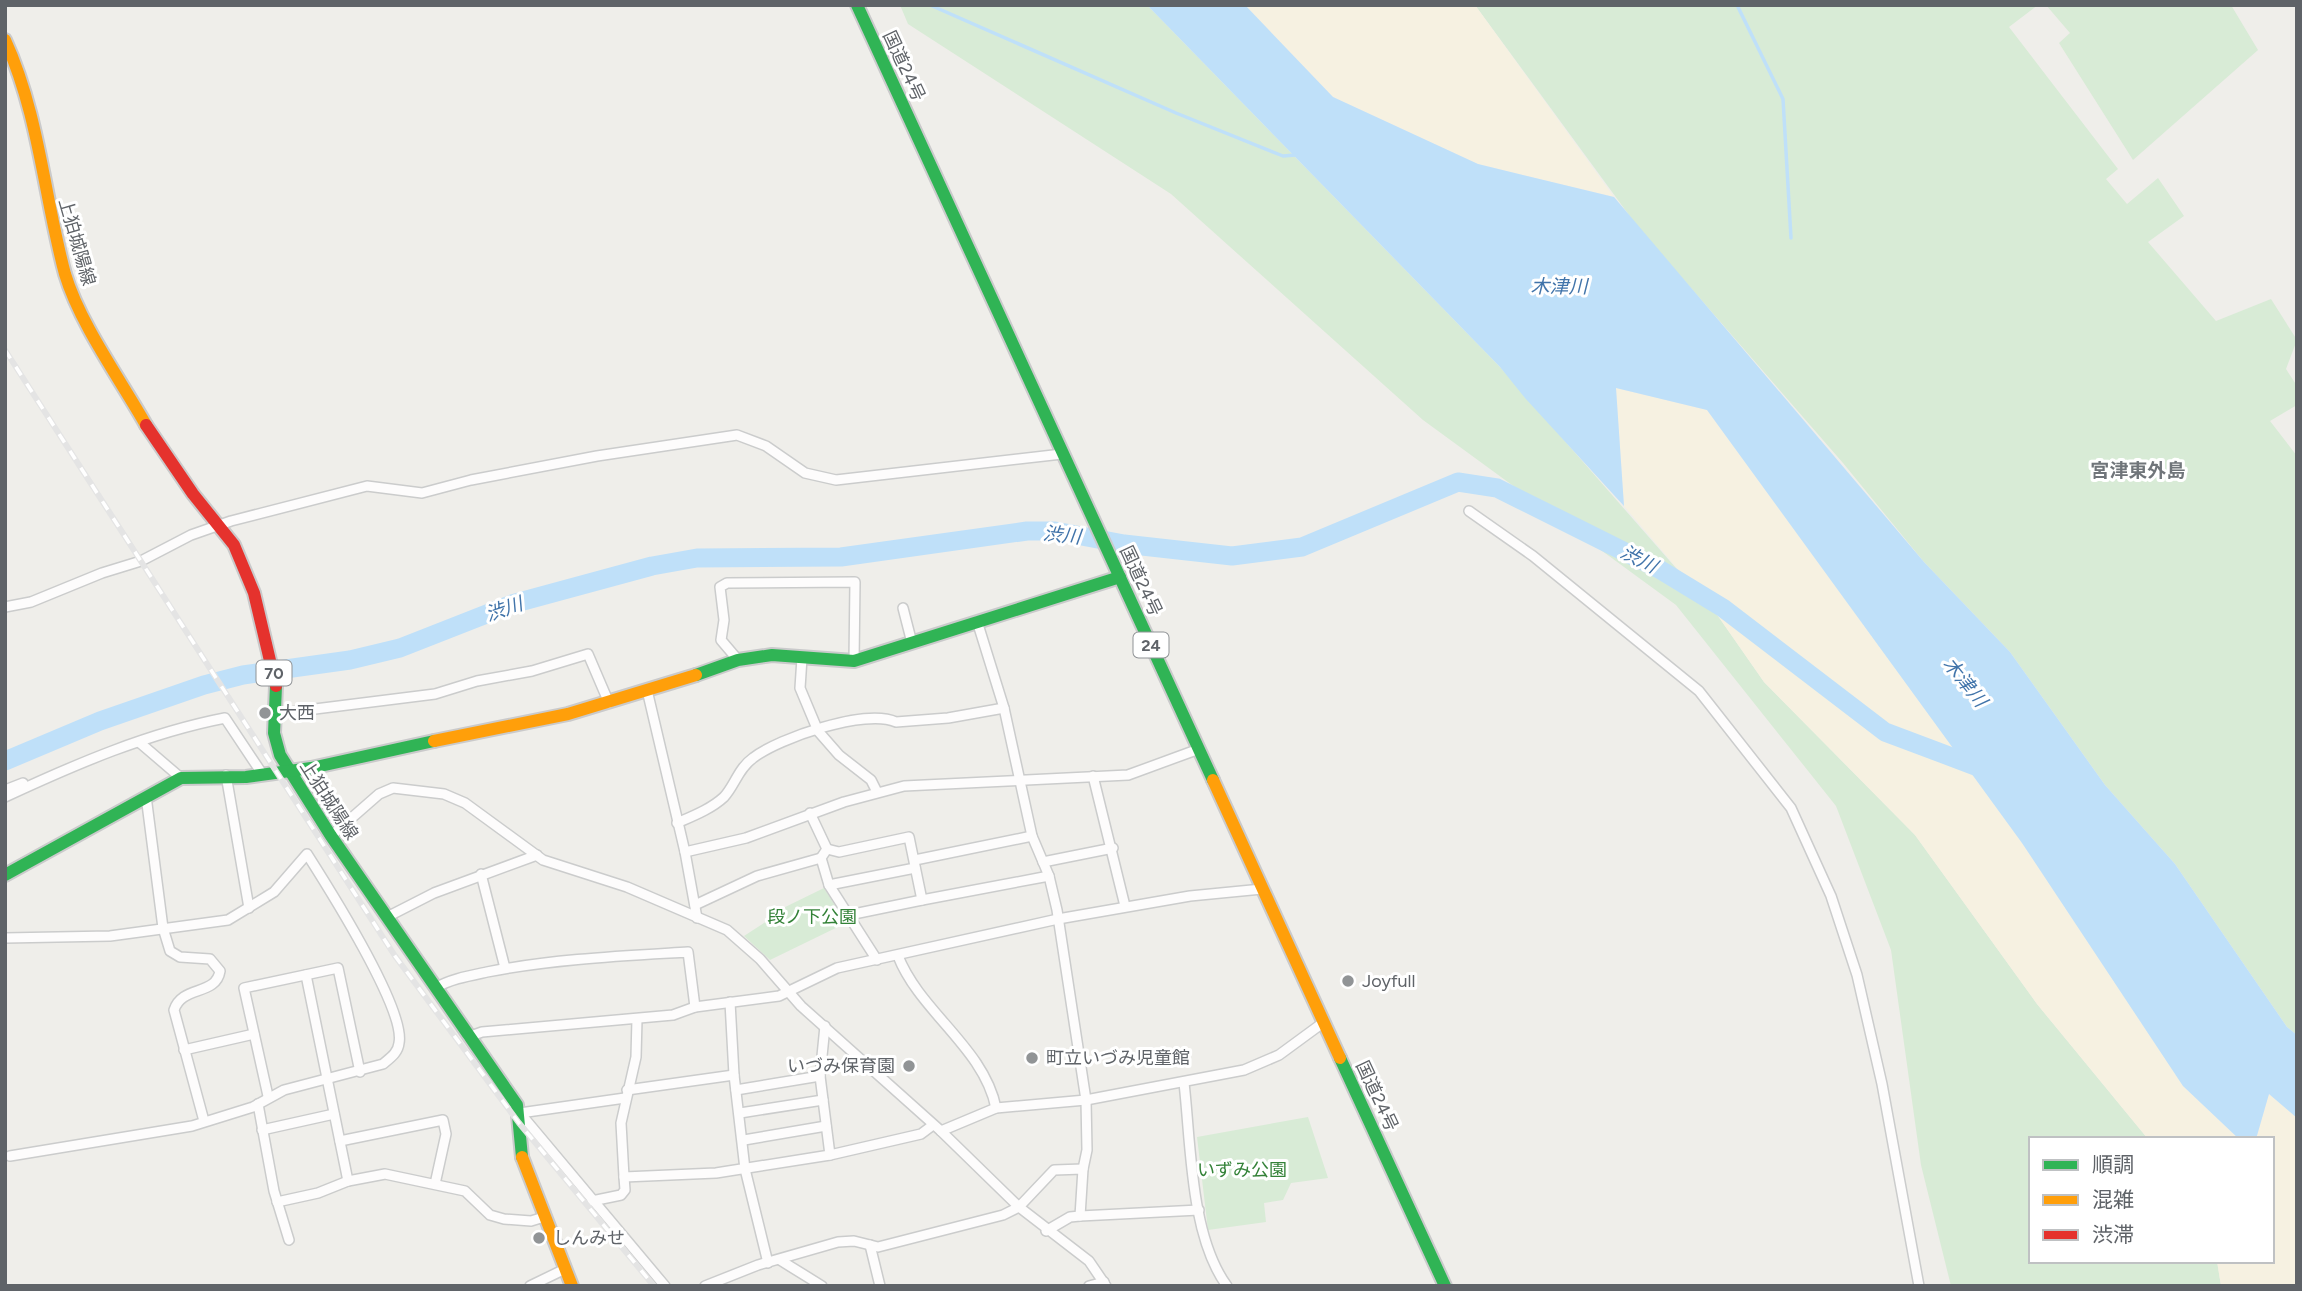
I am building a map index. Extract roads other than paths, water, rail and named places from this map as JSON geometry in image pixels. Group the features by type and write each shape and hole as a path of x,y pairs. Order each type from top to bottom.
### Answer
{"main road":[{"name":"国道24号","path":"856,5 1445,1286"},
{"name":"上狛城陽線","path":"5,40 16,64 29,109 62,262 81,312 149,430 193,494 234,545 254,593 276,684 274,733 288,771 520,1114"},
{"path":"5,875 181,778 263,775 405,745 460,737 609,703 738,660 772,655 854,661 1120,577"},
{"path":"520,1114 517,1132 522,1162 572,1286"}],"street":[{"path":"5,607 31,602 102,573 141,561 191,535 219,525 367,486 422,493 471,480 584,459 737,435 766,446 806,473 836,480 1062,454"},
{"path":"1469,511 1533,556 1699,691 1791,808 1831,896 1857,975 1882,1084 1919,1286"},
{"path":"738,660 721,640 724,620 720,587 727,583 772,582 788,585 855,582 854,661"},
{"path":"903,608 912,643"},
{"path":"977,621 1004,709 1032,836 1049,876 1059,919 1086,1100 1087,1150 1080,1216"},
{"path":"275,714 435,694 588,654 609,703"},
{"path":"802,658 800,688 818,731 839,755 870,780 877,792"},
{"path":"647,690 685,852 697,918"},
{"path":"677,823 705,810 725,795 737,773 755,756 818,731 860,720 889,718 897,722 948,718 1004,709"},
{"path":"5,797 103,754 175,729 225,718 263,775"},
{"path":"139,743 181,778"},
{"path":"685,852 746,838 810,813 904,786 1129,775 1199,750"},
{"path":"226,775 249,908"},
{"path":"1093,776 1113,848 1125,906"},
{"path":"5,790 21,783 33,784"},
{"path":"331,836 379,794 393,788 444,794 465,803 537,855 557,865 627,887 727,930 1018,1207 1046,1231 1089,1261 1105,1284 1088,1286"},
{"path":"146,796 163,928 173,955 210,959 220,971 212,986 187,994 176,1005 174,1013 204,1121"},
{"path":"810,813 827,849"},
{"path":"828,886 1032,836"},
{"path":"827,849 839,852 909,838 922,901"},
{"path":"1043,862 1113,848"},
{"path":"695,905 757,876 821,858 827,849"},
{"path":"5,938 55,939 228,920 274,892 307,854 367,953 398,1025 400,1042 395,1054 383,1064 268,1096 258,1104 191,1126 10,1156"},
{"path":"387,917 481,874 537,855"},
{"path":"821,858 828,886 877,960"},
{"path":"481,874 505,968"},
{"path":"849,915 1049,876"},
{"path":"468,1037 482,1032 637,1020 686,1012 695,1007 779,996 837,968 1125,906 1190,895 1262,889"},
{"path":"435,988 448,981 505,968 583,959 688,952 695,1007"},
{"path":"898,956 903,969 933,1013 974,1061 994,1097 996,1108"},
{"path":"268,1096 244,988 338,968 360,1072"},
{"path":"306,975 348,1181"},
{"path":"730,1002 734,1075 746,1169 768,1262"},
{"path":"592,1201 621,1195 625,1190 621,1123 636,1057 637,1020"},
{"path":"624,1177 746,1169 830,1155 920,1134 996,1108 1086,1100 1244,1070 1279,1055 1324,1021"},
{"path":"825,1026 821,1041 820,1076 830,1155"},
{"path":"184,1050 254,1034"},
{"path":"665,1286 520,1114 734,1075"},
{"path":"736,1090 820,1076"},
{"path":"1184,1083 1199,1210 1211,1258 1227,1286"},
{"path":"740,1113 823,1100"},
{"path":"258,1104 277,1202 289,1240"},
{"path":"262,1130 334,1114"},
{"path":"340,1141 443,1120 446,1134 435,1184"},
{"path":"744,1140 826,1126"},
{"path":"705,1286 768,1262 838,1242 854,1241 878,1247 966,1227 1018,1207 1054,1170 1083,1169"},
{"path":"277,1202 318,1193 348,1181 384,1174 465,1191 489,1215 531,1221 544,1217"},
{"path":"1046,1231 1070,1217 1199,1210"},
{"path":"870,1245 880,1286"},
{"path":"780,1260 821,1286"},
{"path":"530,1286 565,1269"}],"water":[{"name":"木津川","path":"1147,5 1245,5 1333,97 1478,164 1614,197 1924,562 2010,652 2105,785 2175,864 2287,1027 2297,1035 2297,1118 2269,1094 2257,1137 2237,1137 2183,1086 2022,843 1707,410 1616,388 1624,506 1500,367"}],"waterway":[{"path":"930,5 1176,113 1283,156 1296,155"},
{"path":"1737,5 1783,99 1791,238"},
{"name":"渋川","path":"5,761 100,721 204,685 243,675 350,660 400,648 512,604 652,566 697,558 841,557 1027,531 1055,531 1124,544 1232,556 1302,547 1458,482 1497,488 1659,569 1723,608 1885,732 1986,770"}],"railway":[{"path":"5,350 395,956 519,1123 654,1286"}],"place":[{"name":"大西","path":"265,713"},
{"name":"Joyfull","path":"1348,981"},
{"name":"町立いづみ児童館","path":"1032,1058"},
{"name":"いづみ保育園","path":"909,1066"},
{"name":"しんみせ","path":"539,1238"}],"district":[{"name":"宮津東外島","path":"2138,470"}],"park label":[{"name":"段ノ下公園","path":"812,917"},
{"name":"いずみ公園","path":"1242,1170"}]}
